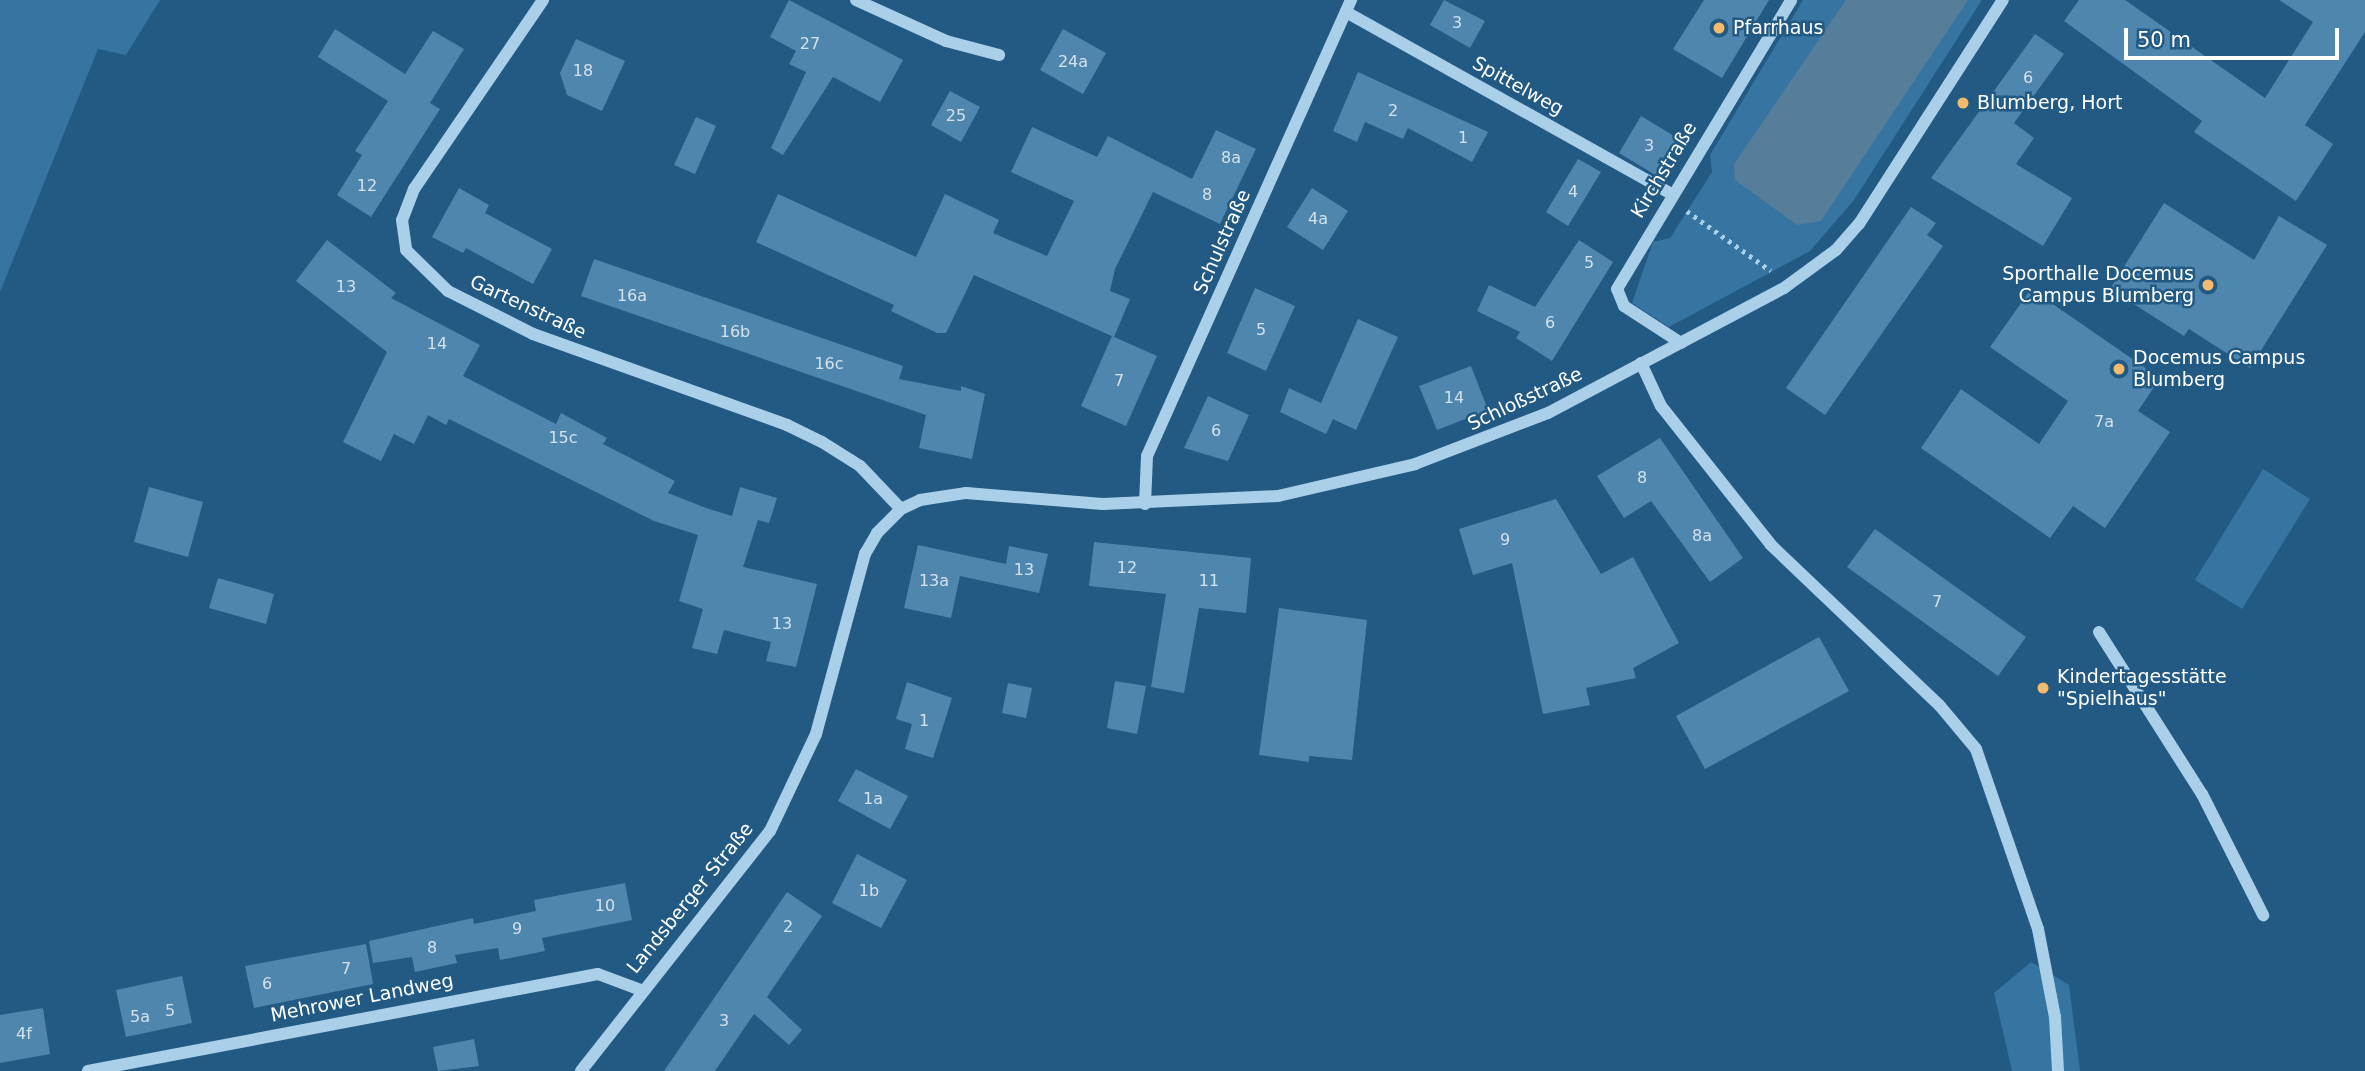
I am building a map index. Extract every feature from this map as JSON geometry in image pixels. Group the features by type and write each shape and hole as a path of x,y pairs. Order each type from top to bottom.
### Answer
{"street":[{"name":"Gartenstraße","path":"543,0 414,189 402,220 406,250 448,291 533,334 787,425 822,442 860,466 901,509"},
{"path":"856,0 946,41 999,55"},
{"name":"Kirchstraße","path":"1681,343 1624,306 1617,289 1671,194 1791,0"},
{"name":"Schloßstraße","path":"901,509 920,500 966,493 1144,504 1278,496 1415,464 1548,413 1784,288 1836,250 1859,224 2003,0"},
{"name":"Spittelweg","path":"1348,6 1671,194"},
{"name":"Schulstraße","path":"1144,504 1147,456 1348,6"},
{"path":"1641,363 1661,405 1771,545 1940,706 1976,749 2038,929 2056,1017 2059,1071"},
{"name":"Landsberger Straße","path":"581,1071 641,990 746,864 788,798 816,734 865,554 877,533 901,509"},
{"path":"2099,632 2202,794 2263,915"},
{"name":"Mehrower Landweg","path":"88,1071 598,974 641,990"}],"path":[{"path":"1671,194 1682,207 1777,276 1784,288"}],"shaded area":[{"path":"0,0 160,0 126,55 98,49 0,292"},
{"path":"1803,0 1982,0 1854,200 1810,251 1669,327 1632,303 1653,242 1670,238 1712,172 1710,155"},
{"path":"1846,0 1968,0 1821,221 1797,225 1735,180 1734,164"},
{"path":"2263,469 2310,499 2242,609 2195,580"},
{"path":"2031,962 2069,985 2080,1071 2012,1071 1994,993"}],"building":[{"path":"789,0 903,60 880,102 833,77 783,155 771,148 806,72 789,64 796,51 770,37"},
{"path":"1444,0 1485,21 1470,48 1430,25"},
{"name":"Pfarrhaus","path":"1704,0 1769,0 1722,78 1673,49"},
{"path":"2079,0 2125,0 2265,98 2313,22 2279,0 2365,0 2365,32 2305,125 2333,144 2296,201 2194,132 2202,121 2064,21"},
{"path":"335,29 405,74 433,31 464,49 430,103 440,109 371,217 337,195 362,155 355,151 388,101 318,57"},
{"path":"1063,29 1106,53 1083,94 1040,70"},
{"path":"2035,34 2064,54 2014,123 2034,138 2016,164 2072,198 2043,246 1931,178"},
{"path":"576,39 625,61 602,111 567,95 560,73"},
{"path":"1358,72 1488,132 1472,162 1408,128 1403,139 1365,122 1357,142 1333,131"},
{"path":"950,91 980,107 961,142 931,125"},
{"path":"1641,116 1679,139 1657,176 1619,153"},
{"path":"696,117 716,126 695,174 674,165"},
{"path":"1032,127 1097,157 1108,136 1192,179 1216,130 1256,149 1220,224 1153,192 1115,269 1110,291 1130,299 1114,337 974,275 946,333 937,333 891,311 894,305 756,242 778,194 916,257 945,194 999,220 993,233 1047,256 1074,201 1011,172"},
{"path":"1578,159 1601,172 1568,226 1546,212"},
{"path":"459,188 489,205 485,213 552,249 533,284 466,248 463,253 432,237"},
{"path":"1312,188 1348,211 1323,250 1287,227"},
{"name":"Sporthalle Docemus Campus Blumberg","path":"2164,203 2254,260 2279,216 2327,245 2250,368 2189,329 2184,336 2110,289"},
{"path":"1911,207 1936,223 1927,235 1943,246 1825,415 1786,388"},
{"path":"327,240 396,293 391,298 480,345 463,376 556,424 561,413 607,438 603,444 675,481 668,493 706,508 732,516 740,487 777,498 769,523 758,520 743,567 817,584 796,667 766,661 771,642 724,630 717,654 692,648 703,609 679,601 698,535 654,521 449,419 446,425 428,415 414,444 394,434 381,461 343,442 387,352 296,281"},
{"path":"1579,240 1613,262 1552,361 1516,338 1520,332 1477,311 1489,285 1535,307"},
{"path":"594,259 903,366 899,379 961,391 961,386 985,394 972,459 919,448 926,415 581,296"},
{"path":"1255,288 1295,306 1266,371 1227,353"},
{"path":"2031,289 2160,378 2138,411 2170,432 2105,528 2073,506 2050,538 1921,448 1961,389 2039,444 2068,401 1990,347"},
{"path":"1358,319 1398,337 1356,430 1333,419 1326,434 1280,412 1289,388 1321,403"},
{"path":"1112,336 1157,356 1126,426 1081,406"},
{"path":"1471,366 1488,410 1437,430 1419,386"},
{"path":"1208,396 1249,415 1228,461 1184,448"},
{"path":"1660,438 1743,558 1710,582 1651,501 1624,518 1597,476"},
{"path":"149,487 203,502 188,557 134,542"},
{"path":"1556,499 1601,574 1633,557 1679,643 1633,668 1636,678 1586,688 1590,705 1543,714 1512,563 1473,575 1459,529"},
{"path":"1875,529 2026,637 1998,676 1847,567"},
{"path":"1094,542 1251,558 1246,613 1199,608 1184,693 1151,687 1166,594 1089,586"},
{"path":"918,545 1006,564 1009,546 1048,554 1039,593 960,576 951,618 904,608"},
{"path":"218,578 274,594 266,624 209,608"},
{"path":"1279,608 1367,620 1352,760 1309,756 1309,762 1259,755"},
{"path":"1819,637 1849,691 1705,769 1676,716"},
{"path":"1115,681 1146,686 1137,734 1107,728"},
{"path":"907,682 952,698 933,758 905,749 912,724 896,719"},
{"path":"1008,683 1032,688 1026,718 1002,713"},
{"path":"856,769 908,796 890,829 838,801"},
{"path":"857,854 907,880 881,928 832,903"},
{"path":"625,883 632,920 542,938 545,951 500,960 498,948 455,955 457,963 415,972 412,957 373,963 369,941 473,918 474,924 536,911 534,900"},
{"path":"787,892 822,916 767,997 802,1030 789,1045 754,1014 715,1071 664,1071"},
{"path":"366,944 373,984 254,1008 245,966"},
{"path":"182,976 192,1023 126,1037 116,990"},
{"path":"43,1008 50,1054 0,1063 0,1015"},
{"path":"474,1039 479,1066 438,1071 433,1047"}],"place":[{"name":"Pfarrhaus","path":"1719,28"},
{"name":"Blumberg, Hort","path":"1963,103"},
{"name":"Sporthalle Docemus Campus Blumberg","path":"2208,285"},
{"name":"Docemus Campus Blumberg","path":"2119,369"},
{"name":"Kindertagesstätte \"Spielhaus\"","path":"2043,688"}]}
